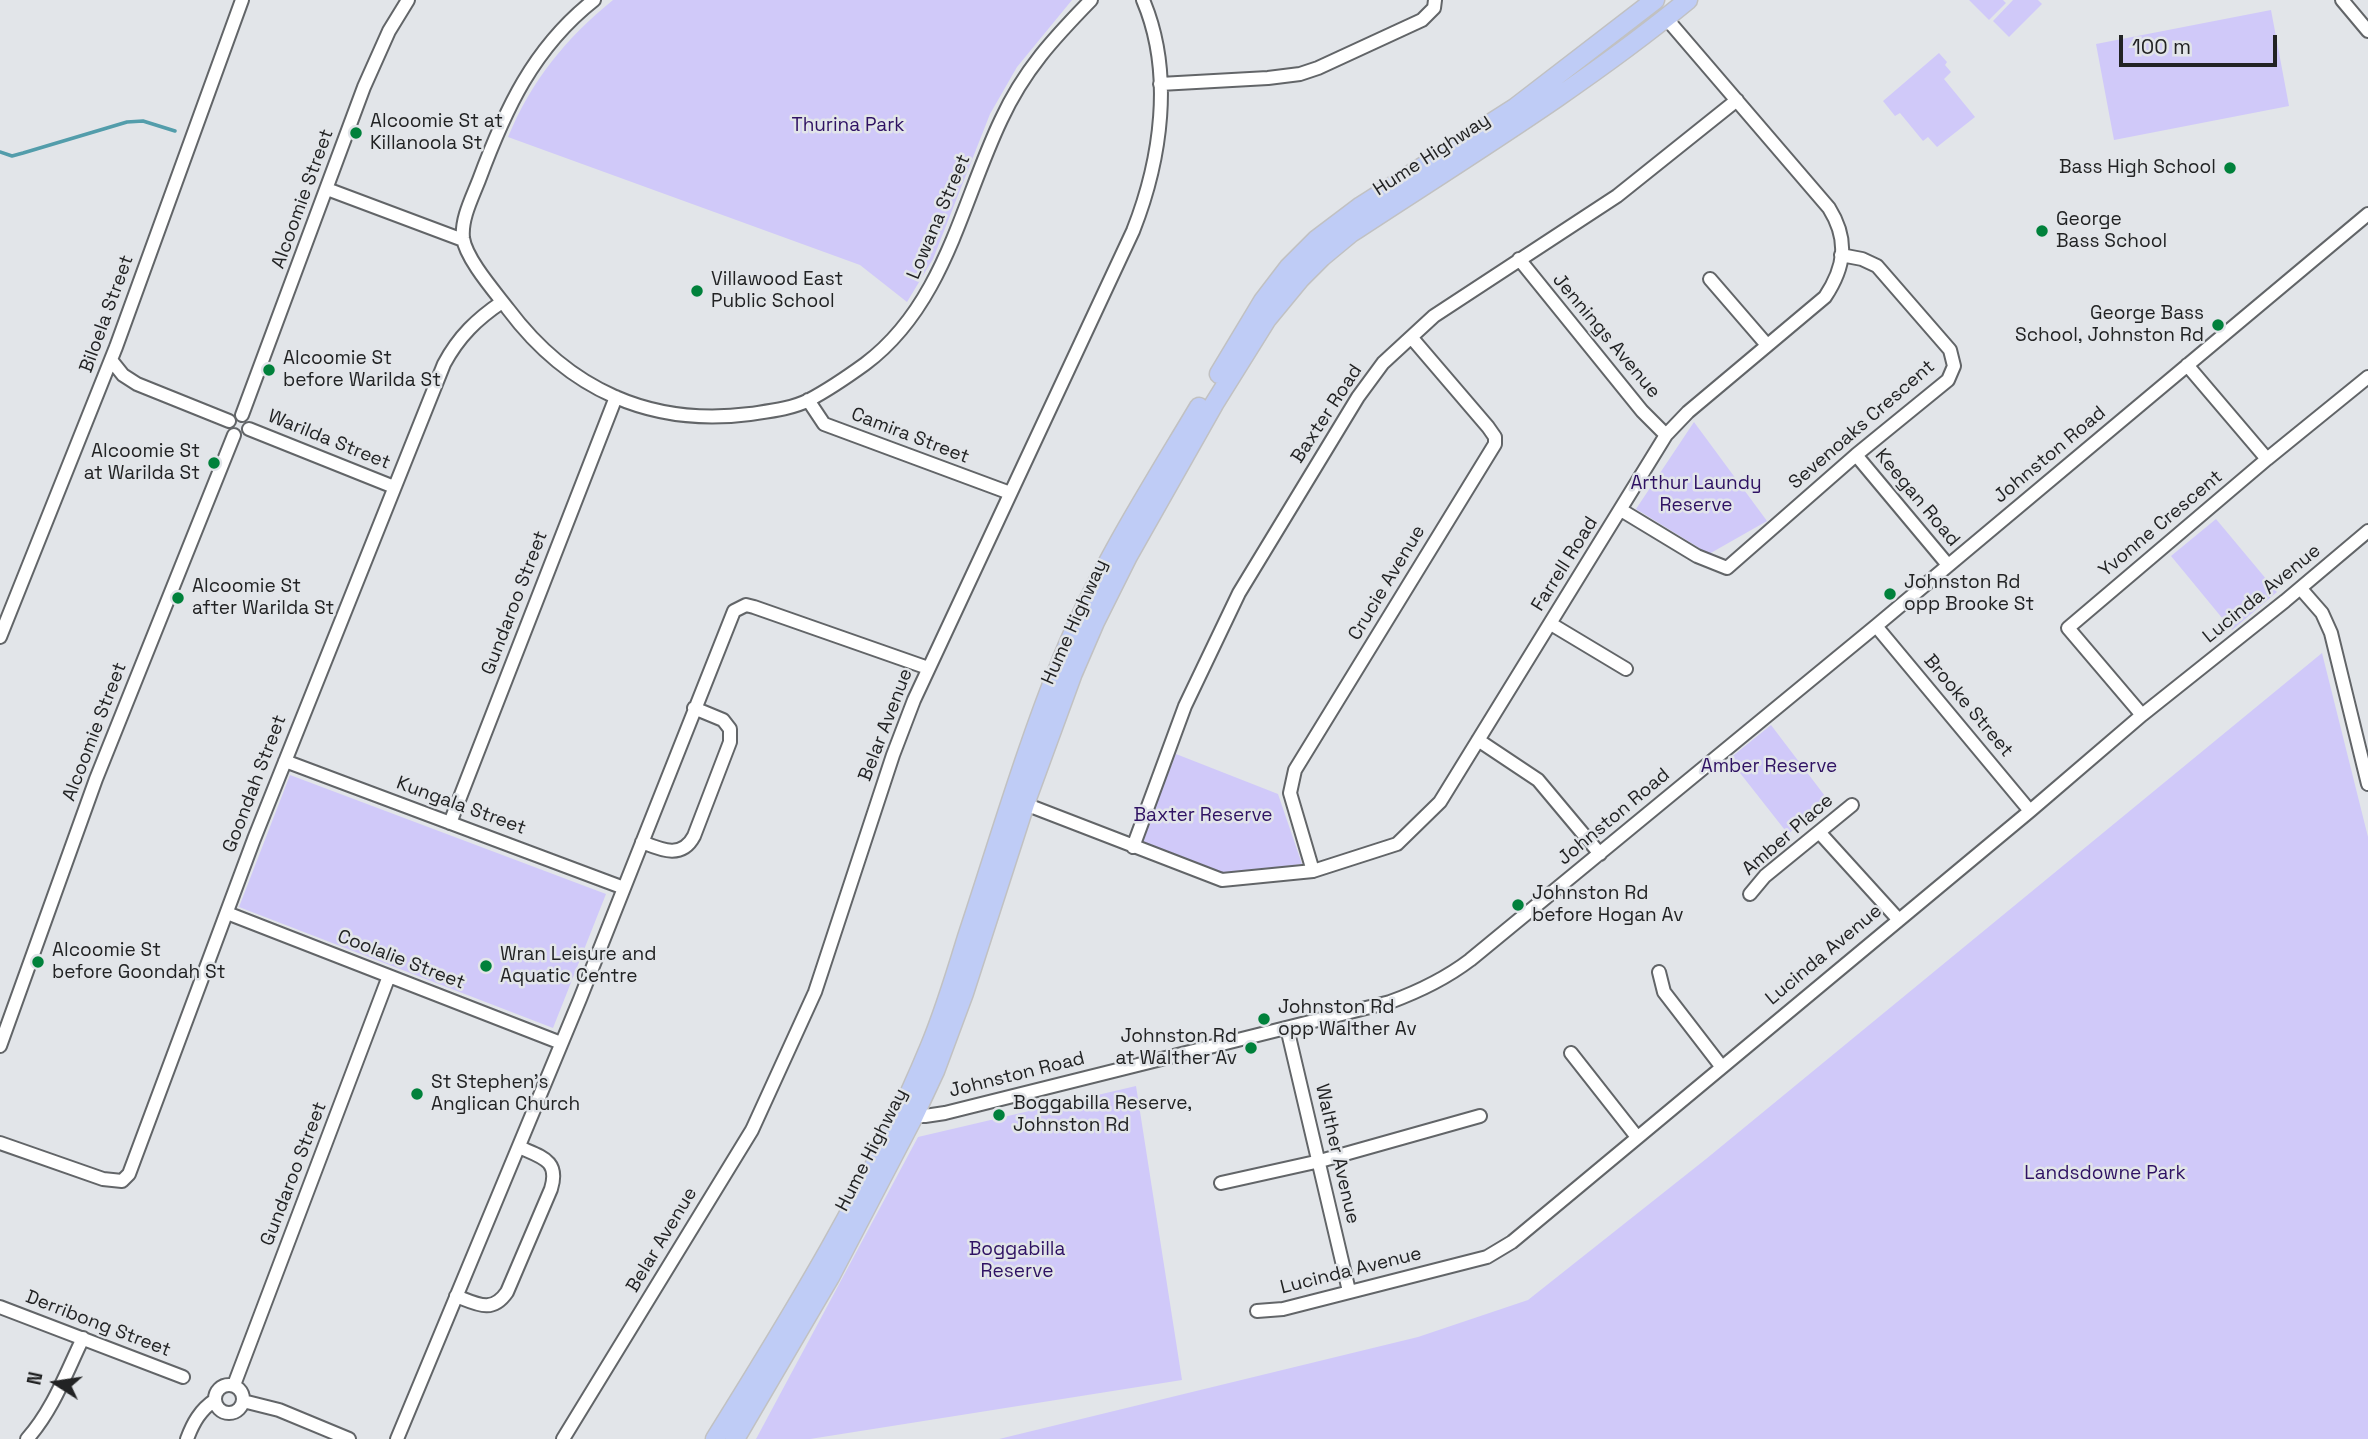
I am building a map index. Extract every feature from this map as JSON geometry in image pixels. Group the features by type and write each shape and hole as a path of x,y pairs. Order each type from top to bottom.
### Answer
{"highway":[{"name":"Hume Highway","path":"735,1439 830,1277 906,1115 1062,658 1123,534 1263,301 1289,267 1339,222 1516,107 1655,0"},
{"name":"Hume Highway","path":"715,1439 804,1293 949,1036 1025,804 1073,673 1095,622 1128,556 1226,384 1267,319 1322,257 1351,233 1542,109 1688,0"}],"street":[{"name":"Biloela Street","path":"0,637 111,360 242,0"},
{"name":"Alcoomie Street","path":"242,415 376,58 408,0"},
{"path":"327,189 463,240 469,206 495,136 512,101 547,47 566,25 594,0"},
{"name":"Lowana Street","path":"463,240 471,258 532,340 584,381 616,397 668,413 705,416 776,410 808,400 872,358 914,314 938,273 994,136 1017,89 1056,35 1091,0"},
{"name":"Belar Avenue","path":"563,1439 752,1130 815,992 902,728 1120,261 1146,199 1158,140 1160,83 1154,33 1143,0"},
{"path":"1160,83 1300,74 1422,20 1434,8 1435,0"},
{"path":"2342,0 2368,31"},
{"path":"1666,18 1829,208 1839,228 1842,255"},
{"name":"Baxter Road","path":"1133,847 1185,706 1239,593 1358,397 1383,363 1456,300 1617,195 1737,100"},
{"name":"Johnston Road","path":"906,1115 945,1113 1391,1002 1422,991 1444,979 1876,626 2368,214"},
{"name":"Farrell Road","path":"1025,804 1222,880 1312,871 1397,844 1440,802 1666,435 1682,417 1825,297 1838,274 1842,255"},
{"name":"Sevenoaks Crescent","path":"1621,510 1697,556 1727,568 1856,455 1948,380 1954,359 1950,350 1882,270 1867,260 1842,255"},
{"name":"Jennings Avenue","path":"1519,259 1642,411 1666,435"},
{"path":"1710,279 1767,345"},
{"name":"Goondah Street","path":"0,1143 103,1179 122,1181 129,1174 254,839 444,364 454,345 469,327 502,302"},
{"name":"Crucie Avenue","path":"1312,871 1290,793 1295,770 1495,444 1495,437 1488,427 1411,337"},
{"path":"111,360 123,375 137,384 229,421"},
{"path":"2187,365 2267,458"},
{"name":"Yvonne Crescent","path":"2142,715 2068,628 2267,458 2368,377"},
{"name":"Gundaroo Street","path":"450,822 616,397"},
{"name":"Camira Street","path":"808,400 824,424 1010,494"},
{"path":"242,415 249,421 250,429 244,436 234,435 229,430 229,421 242,415"},
{"name":"Warilda Street","path":"250,429 394,487"},
{"name":"Alcoomie Street","path":"0,1046 96,779 234,435"},
{"name":"Keegan Road","path":"1856,455 1948,565"},
{"name":"Lucinda Avenue","path":"1256,1311 1283,1308 1487,1257 1512,1241 2142,715 2301,589 2368,531"},
{"path":"2301,589 2322,613 2331,633 2368,783"},
{"path":"397,1439 624,888 729,618 734,611 746,605 928,668"},
{"path":"1550,624 1626,669"},
{"name":"Brooke Street","path":"1876,626 2030,810"},
{"path":"642,842 663,850 676,851 686,847 695,836 731,735 723,720 694,708"},
{"path":"1478,740 1538,779 1600,854"},
{"name":"Kungala Street","path":"285,761 624,888"},
{"name":"Amber Place","path":"1750,894 1765,876 1852,805"},
{"path":"1819,832 1898,919"},
{"name":"Coolalie Street","path":"227,914 561,1043"},
{"path":"1659,972 1664,992 1721,1066"},
{"name":"Gundaroo Street","path":"234,1385 390,976"},
{"name":"Walther Avenue","path":"1287,1028 1349,1291"},
{"path":"1571,1053 1637,1137"},
{"path":"1221,1183 1320,1161 1480,1116"},
{"path":"456,1296 485,1306 502,1300 551,1189 555,1178 554,1169 549,1162 519,1147"},
{"name":"Derribong Street","path":"0,1307 183,1377"},
{"path":"27,1439 40,1425 52,1404 83,1338"},
{"path":"187,1439 204,1408 215,1400 220,1387 229,1384 242,1391 243,1401 239,1409 226,1413 218,1408 215,1400"},
{"path":"243,1401 279,1410 349,1439"}],"green space":[{"name":"Thurina Park","path":"613,0 1072,0 1017,67 990,114 933,259 907,302 860,265 508,137 527,97 565,45"},
{"path":"1969,0 2003,0 2006,3 1989,20"},
{"path":"2013,0 2038,0 2042,4 2009,37 1993,21"},
{"path":"2271,10 2289,106 2114,140 2096,44"},
{"path":"1939,53 1951,72 1944,79 1975,117 1937,147 1928,137 1923,141 1900,113 1895,116 1883,101"},
{"name":"Arthur Laundy Reserve","path":"1694,422 1767,521 1709,554 1636,509"},
{"path":"2216,519 2277,592 2232,630 2171,556"},
{"name":"Landsdowne Park","path":"2322,653 2368,837 2368,1439 999,1439 1418,1337 1528,1300 1706,1159"},
{"name":"Amber Reserve","path":"1771,725 1828,800 1788,834 1729,759"},
{"name":"Baxter Reserve","path":"1176,754 1278,794 1302,864 1217,872 1140,843"},
{"path":"290,775 606,894 553,1028 239,907"},
{"name":"Boggabilla Reserve","path":"1136,1086 1182,1380 810,1439 756,1439 918,1137"}],"waterway":[{"path":"0,152 12,156 127,122 143,121 175,131"}],"place":[{"name":"Alcoomie St at Killanoola St","path":"356,133"},
{"name":"Bass High School","path":"2230,168"},
{"name":"George Bass School","path":"2042,231"},
{"name":"Villawood East Public School","path":"697,291"},
{"name":"George Bass School, Johnston Rd","path":"2218,325"},
{"name":"Alcoomie St before Warilda St","path":"269,370"},
{"name":"Alcoomie St at Warilda St","path":"214,463"},
{"name":"Johnston Rd opp Brooke St","path":"1890,594"},
{"name":"Alcoomie St after Warilda St","path":"178,598"},
{"name":"Johnston Rd before Hogan Av","path":"1518,905"},
{"name":"Alcoomie St before Goondah St","path":"38,962"},
{"name":"Wran Leisure and Aquatic Centre","path":"486,966"},
{"name":"Johnston Rd opp Walther Av","path":"1264,1019"},
{"name":"Johnston Rd at Walther Av","path":"1251,1048"},
{"name":"St Stephen's Anglican Church","path":"417,1094"},
{"name":"Boggabilla Reserve, Johnston Rd","path":"999,1115"}]}
